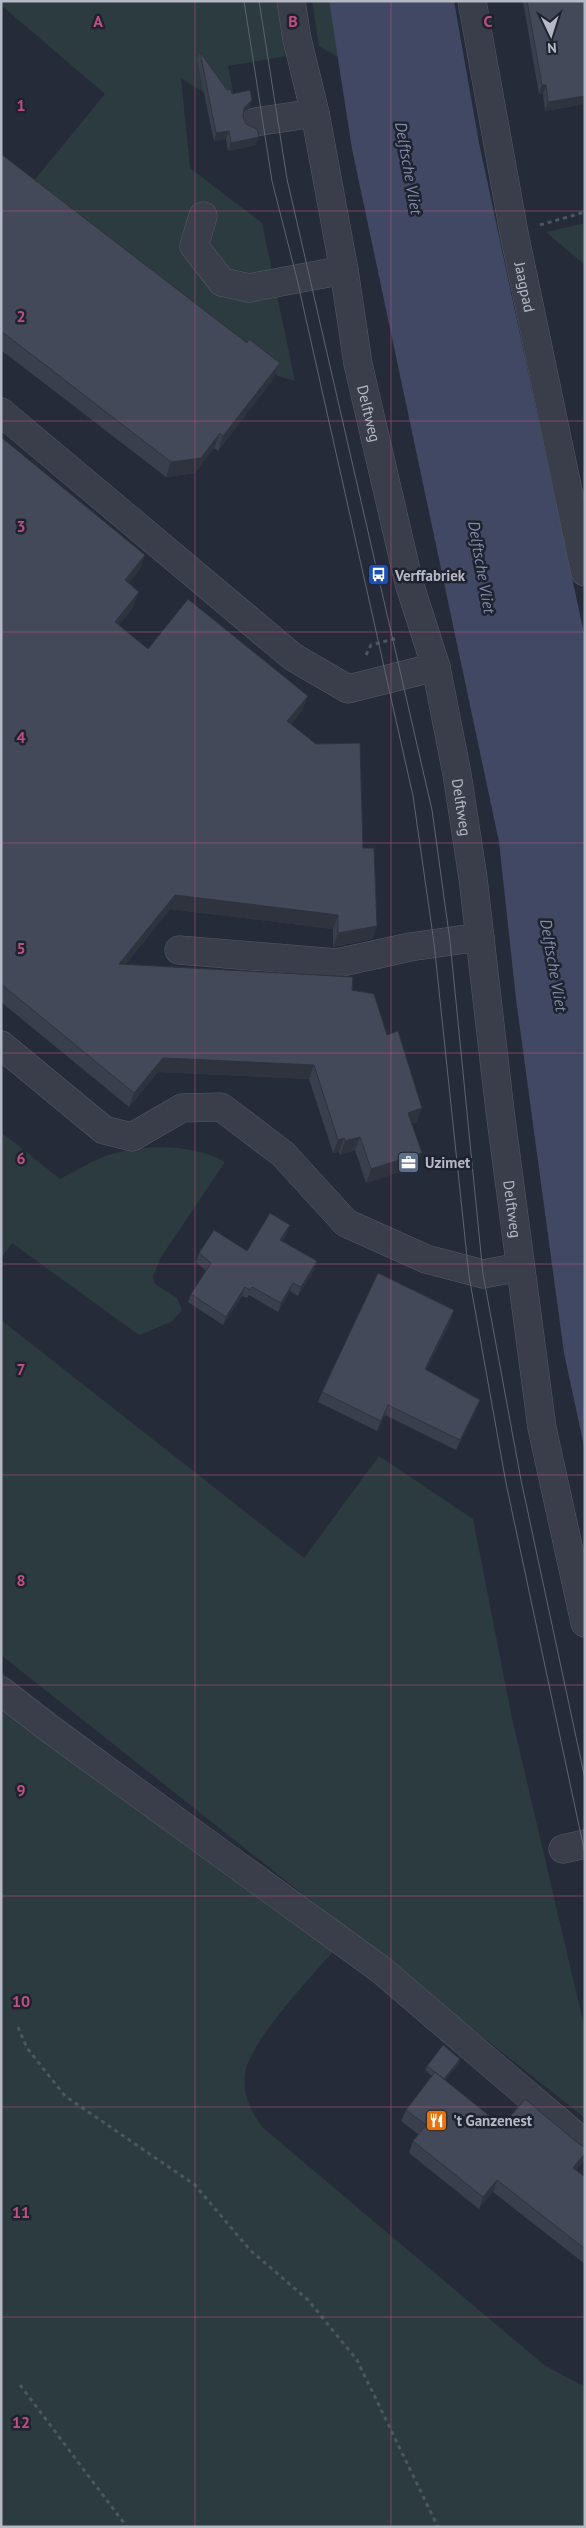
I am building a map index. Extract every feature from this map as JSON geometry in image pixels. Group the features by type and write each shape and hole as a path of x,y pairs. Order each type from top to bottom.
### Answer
{"street":[{"name":"Delftweg","path":"291,1 297,39 315,112 344,270 358,364 409,583 436,667 457,774 480,937 520,1268 542,1428 585,1623"},
{"name":"Jaagpad","path":"472,1 514,233 585,572"},
{"path":"255,122 315,112"},
{"path":"203,216 194,246 222,282 249,288 344,270"},
{"path":"1,412 293,657 348,689 436,667"},
{"path":"179,950 337,963 410,947 480,937"},
{"path":"1,1045 104,1130 132,1137 182,1108 221,1107 283,1154 346,1223 426,1260 484,1274 520,1268"},
{"path":"1,1691 47,1727 380,1969 585,2144"}],"path":[{"path":"514,233 585,212"},
{"path":"18,2028 26,2048 65,2096 195,2185 250,2250 308,2300 357,2360 438,2527"},
{"path":"20,2385 127,2527"}],"shaded area":[{"path":"1,1 277,1 286,56 228,66 237,113 181,78 190,168 262,223 295,381 278,376 23,194 105,94 1,5"},
{"path":"312,1 329,1 338,57 319,46"},
{"path":"585,223 585,265 546,232"},
{"path":"1,1132 60,1179 105,1156 139,1148 184,1149 213,1156 225,1162 161,1257 153,1276 155,1284 177,1298 182,1310 171,1322 139,1335 12,1243 1,1258"},
{"path":"1,1320 304,1558 379,1456 473,1519 512,1718 585,2030 585,2118 1,1655"},
{"path":"1,1672 332,1923 338,1946 274,2021 253,2052 247,2066 244,2082 250,2106 262,2127 544,2365 585,2387 585,2527 1,2527"}],"water":[{"name":"Delftsche Vliet","path":"329,1 454,1 479,143 585,638 585,1451 564,1353 516,999 499,842 352,149"}],"building":[{"path":"527,1 585,1 585,96 548,102 546,85 542,85"},
{"path":"200,52 227,90 231,89 232,94 250,90 252,100 244,108 243,117 246,124 257,129 259,137 231,143 229,131 216,133"},
{"path":"1,154 247,343 249,339 280,363 223,436 220,433 201,458 171,462 1,331"},
{"path":"1,437 145,555 125,580 139,592 115,622 148,649 188,599 308,696 287,721 316,744 360,743 363,848 374,848 377,926 338,933 338,915 175,895 119,964 353,977 352,990 374,994 387,1035 398,1031 422,1108 408,1113 422,1153 371,1169 360,1137 345,1141 344,1138 338,1140 314,1065 163,1058 134,1093 1,984"},
{"path":"270,1213 290,1225 280,1240 317,1261 301,1287 293,1283 281,1303 252,1287 250,1290 245,1287 226,1317 191,1294 211,1263 199,1253 214,1230 247,1251"},
{"path":"378,1273 454,1310 425,1369 480,1400 460,1440 388,1405 381,1421 322,1392"},
{"path":"443,2045 460,2059 444,2079 427,2066"},
{"path":"435,2072 502,2126 525,2099 585,2147 585,2153 573,2168 585,2177 585,2249 497,2180 483,2197 413,2141 426,2125 406,2110"}],"tram line":[{"path":"244,1 272,181 297,279 413,796 434,943 469,1276 506,1483 585,1854"},
{"path":"259,1 287,179 432,810 450,941 483,1274 521,1480 585,1779"}],"place":[{"name":"Verffabriek","path":"379,575"},
{"name":"Uzimet","path":"409,1162"},
{"name":"'t Ganzenest","path":"437,2120"}]}
